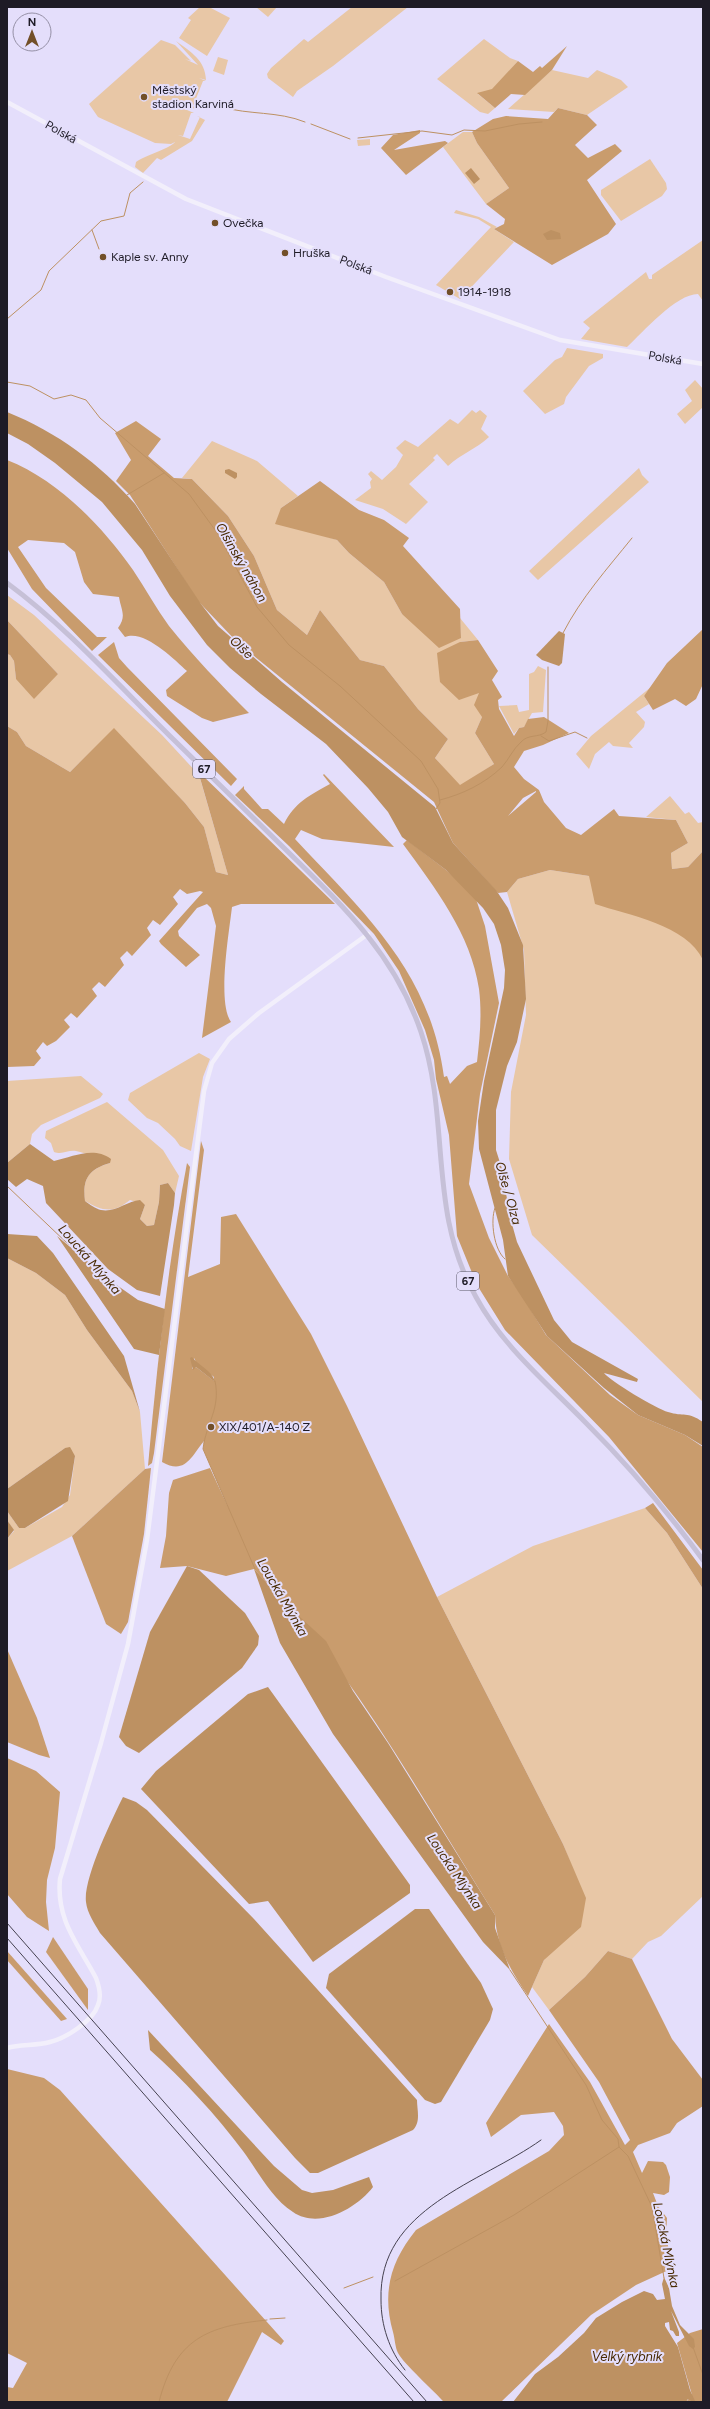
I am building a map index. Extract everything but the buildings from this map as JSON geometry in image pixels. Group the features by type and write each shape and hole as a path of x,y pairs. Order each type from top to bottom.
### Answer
{"main road":[{"name":"Polská","path":"7,102 186,199 386,277 560,340 703,364"},
{"name":"67","path":"7,583 74,641 333,896 368,934 398,979 421,1032 436,1097 441,1179 448,1223 458,1258 474,1295 502,1337 615,1453 703,1560"},
{"path":"7,2048 40,2044 59,2039 85,2021 96,2010 99,2001 99,1987 96,1978 61,1913 59,1900 60,1879 101,1744 129,1638 147,1540 204,1091 212,1063 229,1039 259,1012 368,934"}],"shaded area":[{"path":"200,7 209,7 230,18 207,56 179,38 191,20 188,18"},
{"path":"256,7 277,7 268,17"},
{"path":"352,7 408,7 333,66 297,91 293,97 268,78 267,74 271,68 304,39 308,42"},
{"path":"484,39 510,58 518,61 492,90 478,94 495,108 488,114 480,112 437,79"},
{"name":"Městský stadion Karviná","path":"161,40 175,45 191,61 185,59 198,65 176,41 187,49 200,62 205,73 206,80 199,78 206,81 203,81 193,106 196,109 189,107 187,110 194,113 191,113 183,136 178,135 190,139 200,117 205,120 192,141 161,160 157,158 143,173 135,167 136,162 172,145 175,142 171,144 155,143 98,117 89,104"},
{"path":"567,46 552,70 525,95 511,94 495,108 477,93 492,89 518,61 533,72 540,66 542,68"},
{"path":"218,57 228,60 224,75 213,71"},
{"path":"552,70 588,78 597,70 621,80 628,87 587,115 558,108 554,112 508,109"},
{"path":"558,108 587,115 597,125 575,145 588,158 615,144 622,151 587,180 616,224 608,234 552,265 494,229 504,224 505,219 486,204 509,188 477,143 472,132 493,119 506,116 548,119"},
{"path":"420,130 420,133 394,150 445,141 448,143 406,175 381,148 393,135"},
{"path":"463,132 472,132 477,143 509,188 486,204 443,147"},
{"path":"370,139 370,145 358,146 357,140"},
{"path":"650,159 666,183 667,189 662,196 621,221 601,195 601,190"},
{"path":"456,210 479,217 497,227 494,229 514,242 460,299 436,285 491,227 478,219 454,213"},
{"path":"703,240 703,301 698,294 680,300 660,315 627,347 581,339 590,328 583,322 646,272 649,279 652,279 652,275"},
{"path":"567,348 603,354 603,358 589,366 566,397 564,404 545,414 523,391 555,360 562,357"},
{"path":"695,380 703,389 703,407 685,424 677,414 692,401 685,390"},
{"path":"472,410 476,413 480,410 487,416 481,429 489,437 448,466 437,454 433,458 435,460 409,484 428,502 406,524 383,509 355,500 371,488 370,482 372,479 368,474 371,471 382,480 396,467 403,455 396,448 405,440 418,447 450,419 458,424"},
{"path":"136,421 161,439 148,456 174,478 192,479 228,516 254,556 277,610 307,635 320,610 360,660 384,666 418,709 448,739 435,758 460,785 494,764 475,733 482,717 474,705 479,693 459,700 440,682 437,653 460,642 478,640 498,671 492,680 502,697 498,700 499,709 514,736 519,728 524,727 528,719 544,717 569,733 543,745 524,751 514,767 524,779 539,790 544,802 566,828 581,835 614,809 619,816 676,820 688,843 671,853 672,869 688,867 703,851 703,960 695,948 684,938 670,930 639,917 595,904 589,876 550,870 518,879 507,892 498,893 453,843 434,802 238,643 198,601 130,495 116,481 131,460 115,433","holes":["536,792 508,816 523,798"]},
{"path":"212,441 257,461 298,496 281,508 313,532 337,540 349,553 384,582 402,614 461,638 460,618 478,640 460,642 479,693 482,717 475,733 494,764 460,786 435,758 448,739 418,709 384,666 360,660 320,610 307,635 277,610 254,556 228,516 192,479 182,478"},
{"path":"7,460 44,479 78,506 93,521 121,553 169,626 208,671 249,713 213,722 202,718 167,696 166,690 187,671 167,653 150,641 141,637 125,637 118,628 121,624 123,616 119,597 93,594 84,582 75,552 64,543 28,540 18,547 46,588 97,637 107,637 92,651 32,589 7,548"},
{"path":"639,468 642,475 649,482 538,580 529,571"},
{"path":"320,481 359,510 384,520 409,538 403,546 460,609 461,638 439,648 402,614 384,582 349,553 337,540 275,524 281,508"},
{"path":"7,595 34,615 162,735 199,775 228,875 216,872 204,827 185,803 114,729 70,772 26,746 17,732 7,726 7,654 10,655 14,661 16,679 58,674 7,620"},
{"path":"7,620 58,674 34,699 16,679 14,661 10,655 7,654"},
{"path":"703,629 703,684 696,699 686,706 675,699 653,710 644,696 667,663"},
{"path":"114,642 119,658 127,667 237,779 231,786 98,655"},
{"path":"538,666 546,670 543,712 532,713 524,727 519,728 514,734 499,706 517,705 519,712 529,710 529,674 534,672"},
{"path":"651,687 644,696 649,704 636,712 645,722 644,727 629,743 633,748 613,746 609,742 595,754 589,769 576,754 591,736"},
{"path":"7,726 17,732 26,746 70,772 114,728 185,803 204,827 216,872 228,875 198,771 335,904 241,904 232,907 224,984 227,1012 231,1022 202,1038 216,926 211,908 207,904 197,908 178,931 179,936 200,955 186,967 161,944 159,941 203,892 200,891 187,894 180,889 173,897 178,904 160,925 153,920 147,928 151,935 132,956 127,951 120,958 124,965 105,987 99,982 92,989 97,996 77,1018 71,1013 64,1020 70,1027 56,1041 47,1046 43,1042 36,1051 41,1058 34,1066 7,1067"},
{"path":"324,774 394,847 322,839 301,830 295,839 369,919 390,946 409,975 425,1006 436,1039 444,1077 447,1076 450,1084 467,1066 477,1062 480,1025 479,989 475,969 460,931 439,895 403,844 407,840 446,870 475,896 485,926 499,1003 480,1094 469,1184 489,1238 508,1276 546,1335 610,1395 638,1415 685,1435 703,1447 703,1552 609,1437 505,1330 477,1285 457,1236 449,1135 436,1079 434,1060 425,1030 399,971 374,934 289,846 235,795 244,786 244,789 262,809 268,809 284,824 293,810 303,800 330,784 323,775"},
{"path":"670,796 685,814 689,812 698,823 703,822 703,851 688,867 672,869 671,853 688,843 676,820 646,817"},
{"path":"550,870 589,876 703,936 703,1402 532,1235 509,1159 511,1092 526,1015 524,950 507,892 518,879"},
{"path":"199,1053 210,1059 203,1077 191,1151 180,1146 175,1139 158,1123 147,1118 128,1100 130,1093"},
{"path":"81,1076 103,1094 100,1098 41,1125 32,1134 30,1144 7,1163 7,1081"},
{"path":"107,1102 163,1150 179,1176 175,1193 168,1183 160,1185 159,1202 154,1225 147,1226 140,1219 145,1205 130,1200 118,1207 108,1210 102,1209 85,1201 84,1193 88,1176 97,1168 110,1163 76,1151 60,1153 54,1152 51,1143 45,1138 46,1131"},
{"path":"201,1141 204,1150 188,1277 220,1264 221,1217 236,1214 311,1334 347,1406 437,1597 563,1844 586,1898 581,1927 544,1960 528,1996 510,1968 501,1947 495,1915 381,1730 340,1671 298,1619 254,1569 226,1576 187,1566 160,1568 166,1536 169,1493 173,1480 210,1468 229,1509 203,1449 204,1441 191,1458 182,1465 176,1466 162,1462","holes":["194,1358 197,1364 214,1377 214,1381 196,1367 192,1369"]},
{"path":"187,1163 190,1167 154,1453 152,1463 148,1466 164,1314 174,1238"},
{"path":"7,1258 36,1273 65,1295 87,1330 132,1391 140,1412 145,1469 72,1536 7,1571 7,1539 14,1531 7,1520 7,1511 19,1528 25,1528 62,1507 70,1495 75,1456 65,1448 7,1489"},
{"path":"151,1468 144,1534 128,1622 121,1634 106,1624 72,1536 145,1469"},
{"path":"653,1503 703,1570 703,1589 667,1533 645,1508"},
{"path":"645,1508 667,1533 703,1589 703,1896 661,1936 648,1942 632,1959 608,1951 585,1977 549,2010 532,1987 544,1960 585,1899 563,1844 437,1597 533,1546"},
{"path":"7,1649 37,1718 50,1758 7,1742"},
{"path":"7,1758 36,1771 60,1792 55,1848 47,1880 46,1902 49,1931 27,1917 7,1894"},
{"path":"53,1937 88,1989 88,2010 46,1952"},
{"path":"7,1951 67,2019 61,2021 7,1960"},
{"path":"608,1951 632,1959 672,2039 703,2080 703,2106 677,2123 670,2133 638,2145 633,2152 642,2173 648,2161 663,2162 666,2165 670,2177 669,2192 664,2195 653,2193 658,2206 667,2218 666,2237 673,2268 636,2285 591,2315 501,2402 444,2402 401,2358 397,2351 388,2304 394,2266 407,2242 416,2230 549,2151 564,2135 563,2126 554,2112 521,2115 491,2137 486,2123 549,2024 590,2082 625,2145 630,2140 599,2082 549,2010 585,1977"},
{"path":"7,2069 44,2078 60,2090 284,2341 281,2345 262,2332 227,2402 7,2402 7,2387 13,2388 27,2363 7,2353"},
{"path":"703,2329 703,2402 686,2402 692,2395 677,2343 690,2333"}],"water":[{"path":"471,168 480,179 474,184 465,173"},
{"path":"551,230 560,233 561,239 547,240 543,234"},
{"name":"Olše","path":"7,412 43,429 77,450 122,489 135,504 201,604 218,626 282,682 435,807 453,843 496,890 508,908 523,945 526,999 517,1042 507,1066 496,1110 496,1150 502,1169 510,1217 517,1242 554,1320 572,1342 638,1379 637,1382 604,1373 634,1394 662,1410 693,1416 703,1422 703,1446 685,1435 638,1415 604,1388 547,1336 508,1276 503,1240 479,1149 478,1121 484,1081 504,988 505,970 501,945 494,924 483,908 446,870 402,837 388,812 368,788 326,744 261,694 230,668 207,645 170,596 142,550 102,502 55,463 28,444 7,433"},
{"path":"229,469 237,473 237,477 235,479 225,473 225,470"},
{"path":"559,631 565,634 562,663 559,666 542,660 536,655"},
{"path":"30,1144 54,1161 90,1153 104,1155 111,1159 110,1163 97,1168 88,1176 84,1193 85,1201 97,1209 111,1210 130,1202 140,1200 145,1205 140,1219 147,1226 154,1225 159,1202 160,1185 168,1183 175,1193 160,1296 137,1290 108,1269 46,1203 43,1186 27,1179 16,1187 7,1179 7,1163"},
{"path":"7,1234 37,1236 53,1253 124,1356 140,1412 132,1391 87,1330 65,1295 36,1273 7,1258"},
{"path":"57,1236 111,1281 138,1300 165,1309 159,1355 134,1349"},
{"path":"192,1357 211,1374 215,1382 196,1367 193,1370 190,1358"},
{"path":"70,1447 75,1456 68,1501 25,1528 19,1528 7,1511 7,1489 65,1448"},
{"path":"7,1520 14,1530 7,1539"},
{"path":"187,1566 199,1570 245,1613 259,1636 258,1645 242,1668 139,1753 126,1746 119,1737 150,1632"},
{"path":"254,1569 288,1606 326,1641 353,1691 388,1743 495,1915 495,1928 510,1970 483,1942 333,1734 280,1643"},
{"path":"268,1687 410,1885 410,1893 313,1962 268,1901 249,1904 141,1789 156,1771 248,1694"},
{"path":"123,1797 136,1802 147,1810 254,1919 417,2100 418,2120 413,2130 318,2173 310,2173 295,2158 100,1933 90,1914 86,1902 86,1892 93,1864"},
{"path":"415,1909 429,1909 481,1983 493,2009 490,2020 441,2102 435,2104 425,2100 326,1988 329,1974"},
{"path":"148,2030 274,2166 302,2190 312,2193 333,2190 369,2177 373,2187 366,2195 348,2209 326,2218 314,2219 303,2217 293,2212 271,2192 243,2151 210,2111 187,2085 150,2050"},
{"name":"Velký rybník","path":"664,2277 669,2288 672,2306 680,2325 694,2339 695,2347 693,2349 689,2346 671,2311 679,2332 679,2336 676,2336 673,2331 670,2330 669,2322 665,2323 665,2326 678,2347 690,2390 695,2401 693,2402 688,2399 686,2402 513,2402 535,2374 558,2357 584,2333 596,2318 644,2291 653,2294 657,2300 665,2299 662,2284"}],"waterway":[{"path":"206,102 215,105"},
{"path":"222,107 284,116 305,122"},
{"path":"358,138 422,131 452,135 464,130 485,131 519,124 542,122"},
{"path":"311,124 350,139"},
{"path":"7,319 41,290 49,271 101,221 124,216 130,193 143,182"},
{"path":"92,230 99,249"},
{"name":"Olšinský náhon","path":"7,382 30,386 54,399 71,395 86,400 100,418 189,494 218,534 257,607 289,645 340,686 421,761 438,789 440,803 436,809"},
{"path":"127,495 164,473"},
{"path":"563,633 586,596 632,538"},
{"path":"440,800 457,795 481,783 502,767 524,740 546,732 548,721 548,667"},
{"path":"541,736 549,741 575,732 587,738"},
{"name":"Loucká Mlýnka","path":"7,1186 69,1245"},
{"path":"495,1208 493,1220 494,1235 498,1249 505,1259"},
{"name":"Loucká Mlýnka","path":"215,1381 215,1408 203,1449 255,1569"},
{"name":"Loucká Mlýnka","path":"510,1970 586,2085 602,2120 618,2139 619,2147 628,2156 652,2207 664,2278"},
{"path":"395,2281 514,2215 619,2147"},
{"path":"344,2288 373,2277"},
{"path":"270,2319 285,2318"},
{"path":"159,2402 174,2363 184,2350 196,2340 227,2326 267,2320"},
{"path":"693,2347 703,2375"}],"railway":[{"path":"7,1923 427,2402"},
{"path":"7,1938 414,2402"},
{"path":"405,2370 390,2346 384,2328 381,2309 385,2268 396,2242 414,2220 437,2202 463,2185 541,2140"}],"place":[{"name":"Městský stadion Karviná","path":"144,97"},
{"name":"Ovečka","path":"215,223"},
{"name":"Hruška","path":"285,253"},
{"name":"Kaple sv. Anny","path":"103,257"},
{"name":"1914-1918","path":"450,292"},
{"name":"XIX/401/A-140 Z","path":"211,1427"}],"water label":[{"name":"Olše / Olza","path":"509,1193"}]}
